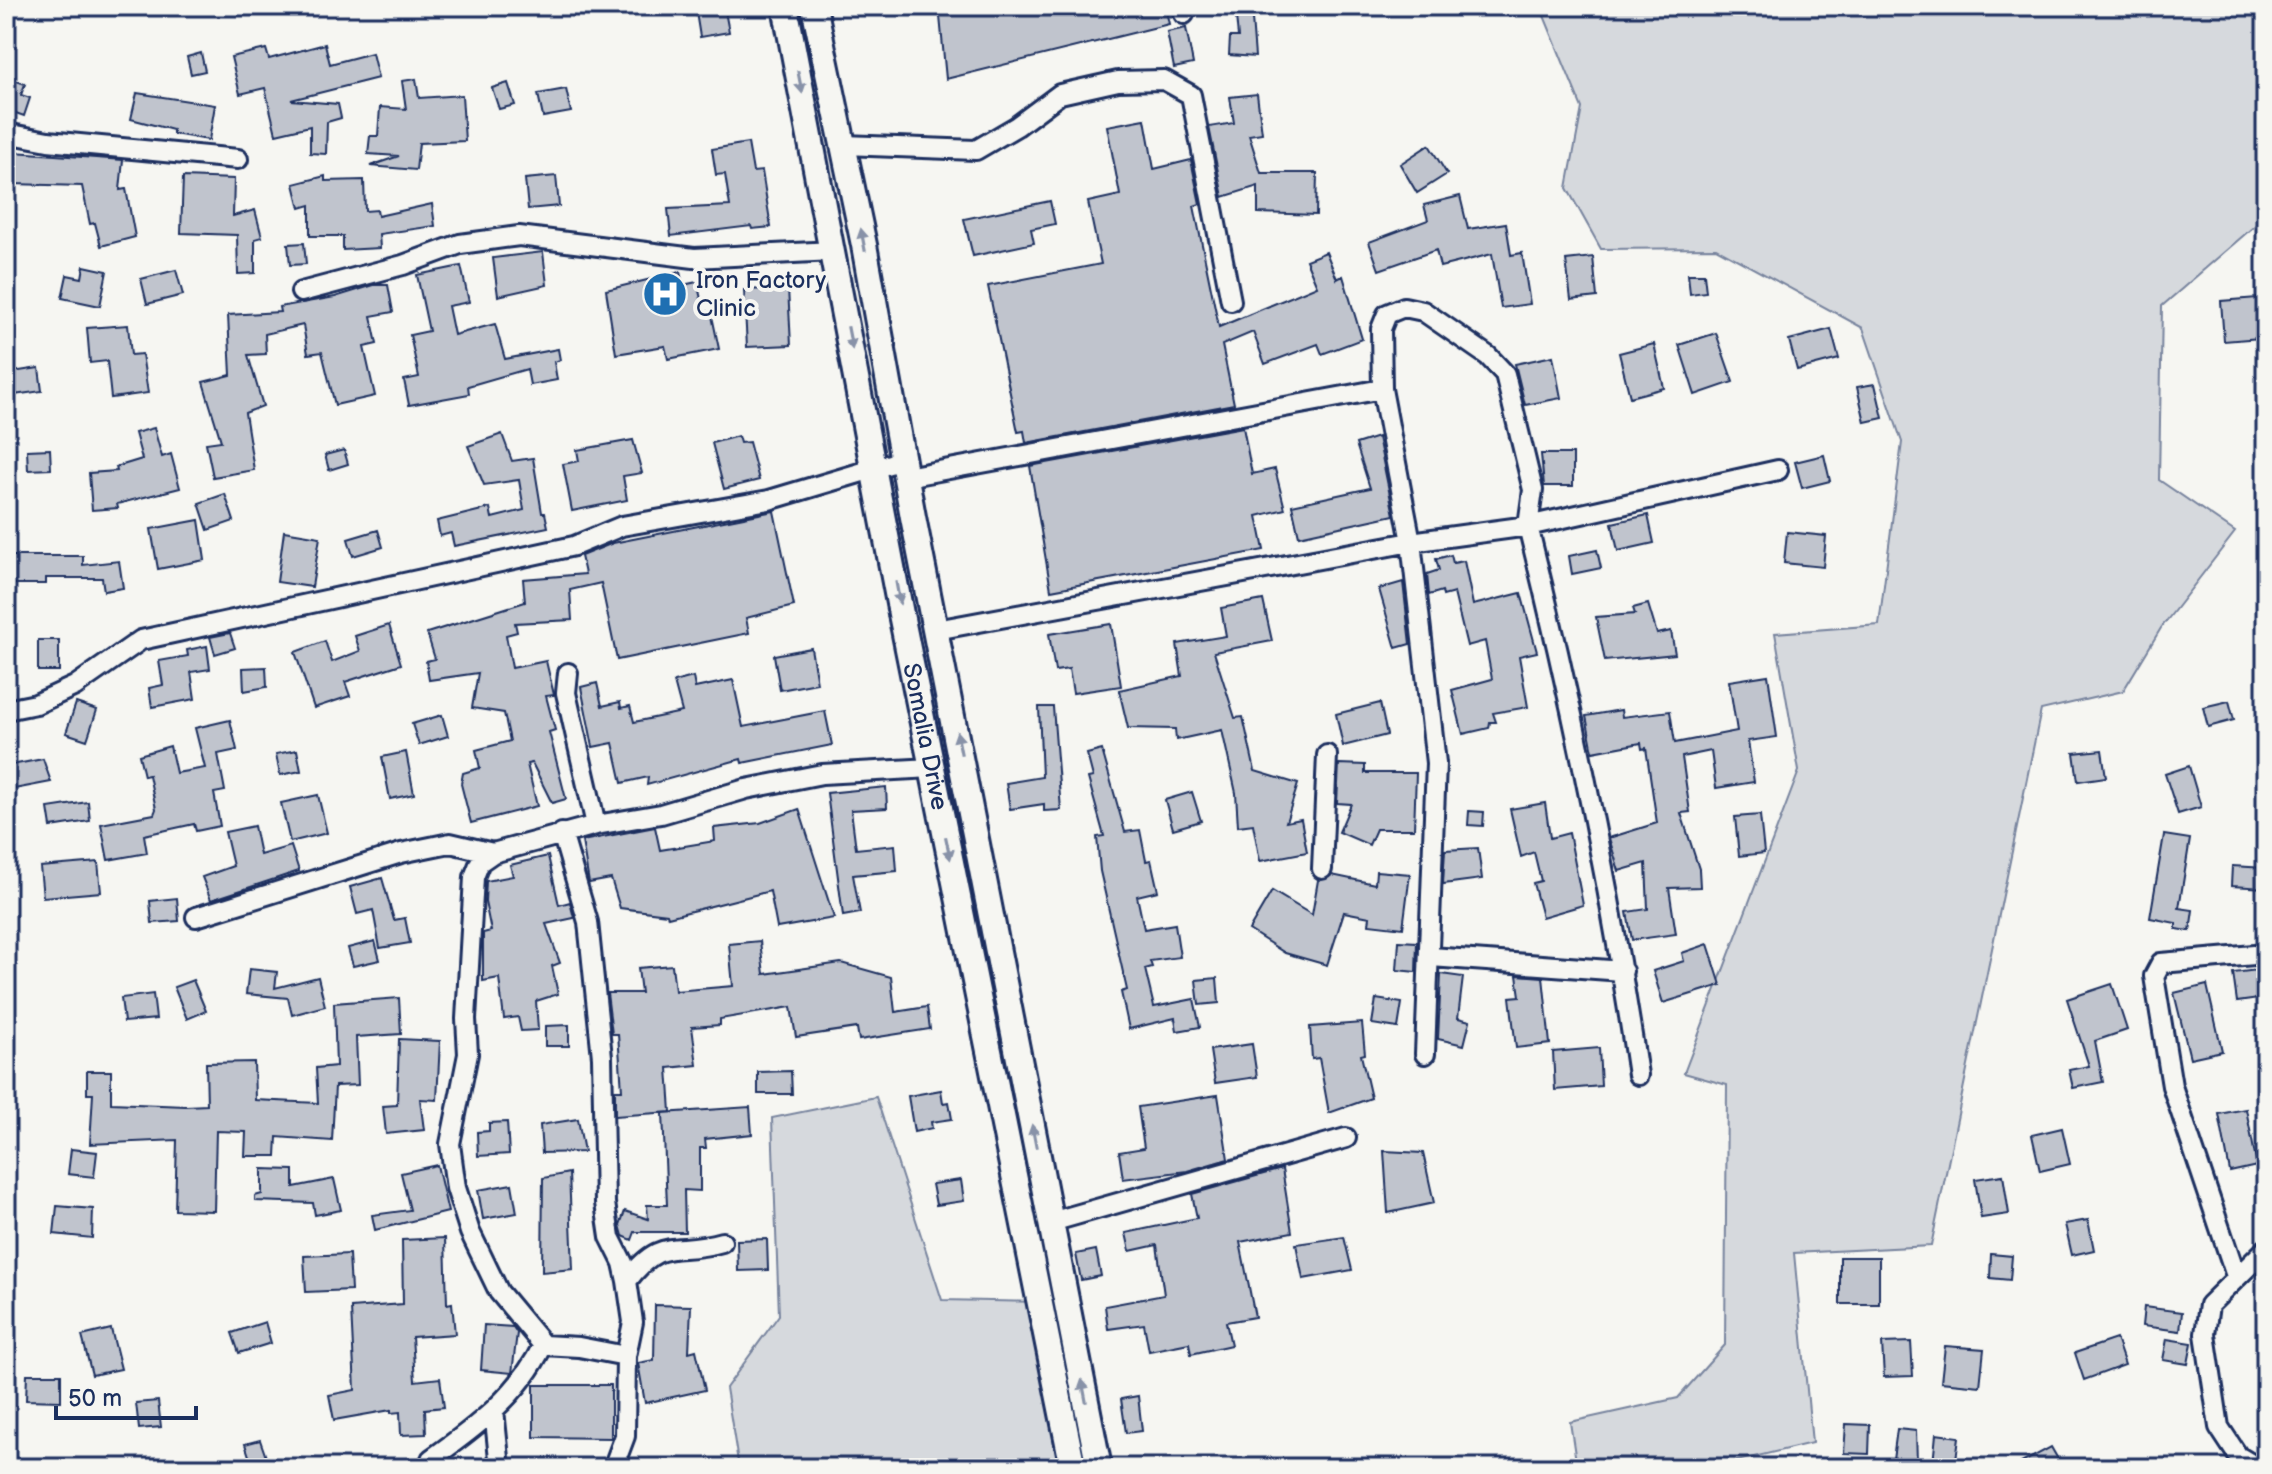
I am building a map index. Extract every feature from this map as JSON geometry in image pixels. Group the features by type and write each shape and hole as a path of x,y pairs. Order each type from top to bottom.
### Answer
{"main road":[{"name":"Somalia Drive","path":"785,6 932,768 1073,1468"},
{"name":"Somalia Drive","path":"814,6 844,145 1099,1468"}],"street":[{"path":"844,145 976,150 1017,126 1060,94 1118,81 1164,80 1191,95 1231,301"},
{"path":"6,133 48,141 238,159"},
{"path":"301,292 403,265 460,244 519,236 694,258 834,251"},
{"path":"1425,1054 1436,763 1411,542 1382,389 1381,329 1387,314 1404,307 1423,311 1488,356 1505,374 1533,490 1528,526 1579,743 1623,971 1638,1075"},
{"path":"6,710 36,704 75,686 141,640 574,546 622,526 769,500 875,466 904,468 1382,389"},
{"path":"936,630 1411,542 1528,526 1778,470"},
{"path":"568,673 566,693 596,825"},
{"path":"1322,869 1327,755"},
{"path":"626,1356 579,1347 543,1345 499,1292 486,1267 456,1188 450,1144 468,1054 466,1019 474,877 480,862 493,853 562,833 661,814 746,789 822,774 932,768"},
{"path":"562,833 588,922 602,1057 605,1203 610,1237 623,1263 633,1322 626,1356 625,1436 613,1468"},
{"path":"196,917 401,853 450,843 493,853"},
{"path":"2236,1276 2172,1086 2154,976 2161,963 2266,954"},
{"path":"1431,957 1623,971"},
{"path":"1051,1222 1346,1138"},
{"path":"627,1281 645,1257 661,1249 700,1248 722,1242"},
{"path":"2258,1468 2238,1456 2219,1427 2206,1347 2209,1305 2266,1249"},
{"path":"429,1468 431,1459 494,1410 526,1374 543,1345"},
{"path":"494,1410 500,1468"}],"shaded area":[{"path":"1540,6 2266,6 2266,216 2162,306 2159,480 2235,532 2161,628 2123,691 2041,710 1931,1246 1794,1253 1812,1443 1708,1468 1577,1468 1570,1422 1678,1398 1725,1345 1727,1085 1684,1073 1799,771 1775,633 1879,625 1902,442 1863,328 1716,248 1601,249 1567,188 1582,108"},
{"path":"876,1097 942,1300 1041,1302 1070,1458 1056,1468 739,1468 726,1388 779,1315 772,1118"}],"building":[{"path":"695,6 724,6 729,32 700,37"},
{"path":"939,6 1165,6 1169,24 946,79"},
{"path":"1235,6 1251,6 1255,57 1229,55 1230,37 1238,37"},
{"path":"1186,28 1193,64 1174,68 1167,32"},
{"path":"325,44 330,64 372,53 378,78 291,100 338,104 341,118 327,122 326,154 310,153 310,126 276,134 265,88 240,94 231,57 266,49 269,59"},
{"path":"201,53 205,71 191,74 187,57"},
{"path":"11,79 25,84 21,95 30,98 24,116 13,112 10,121 6,121 6,90"},
{"path":"416,79 419,98 462,95 465,141 419,143 416,170 370,166 399,156 368,154 370,136 378,136 380,107 406,109 402,81"},
{"path":"508,83 515,105 499,109 492,88"},
{"path":"566,89 571,112 543,117 538,94"},
{"path":"137,93 215,105 209,140 173,134 173,130 131,119"},
{"path":"1257,94 1262,133 1249,135 1261,173 1317,173 1316,215 1258,213 1258,186 1223,197 1209,127 1234,123 1230,97"},
{"path":"1145,119 1154,169 1191,160 1200,204 1194,206 1219,327 1317,286 1306,260 1326,252 1337,279 1343,276 1362,339 1322,354 1318,344 1265,364 1253,332 1222,345 1234,404 1026,443 1024,431 1018,432 988,286 1101,264 1088,202 1120,195 1107,126"},
{"path":"748,143 753,172 762,171 771,227 752,229 751,226 671,236 668,209 730,206 725,174 716,175 712,149"},
{"path":"1429,145 1447,174 1417,193 1400,164"},
{"path":"14,152 123,160 120,190 126,189 135,237 101,246 95,223 90,224 82,186 13,184"},
{"path":"325,176 325,181 364,180 365,211 377,210 378,216 432,204 435,226 379,234 380,248 343,250 343,236 310,236 310,205 300,208 294,184"},
{"path":"556,176 559,206 528,209 525,179"},
{"path":"183,177 234,179 233,216 255,210 262,237 255,239 255,273 238,274 237,235 181,233"},
{"path":"1460,196 1468,229 1506,223 1511,255 1522,253 1530,304 1501,308 1492,254 1440,267 1436,250 1379,270 1369,242 1428,220 1424,205"},
{"path":"1050,201 1055,224 1031,229 1034,243 973,256 964,219"},
{"path":"304,243 306,264 290,265 288,244"},
{"path":"543,252 547,285 498,296 493,258"},
{"path":"1593,257 1597,297 1571,300 1566,260"},
{"path":"84,266 107,271 100,306 62,298 67,275 82,278"},
{"path":"461,266 469,302 448,306 454,335 495,324 505,359 558,349 560,360 554,362 557,380 530,385 527,369 468,386 469,394 409,405 404,380 419,377 410,335 429,331 417,275"},
{"path":"176,270 183,295 147,304 141,279"},
{"path":"680,272 683,285 697,282 704,312 711,311 719,349 668,359 665,346 616,354 606,290"},
{"path":"1688,274 1704,274 1706,292 1690,294"},
{"path":"374,285 388,285 393,312 371,316 377,344 364,347 375,396 335,405 322,352 308,354 303,325 265,334 266,354 248,355 263,406 245,413 254,470 213,477 206,443 221,441 203,382 231,375 228,315 280,312 279,307 335,297"},
{"path":"788,288 791,345 747,347 744,290"},
{"path":"2257,298 2260,338 2224,341 2221,301"},
{"path":"128,325 131,355 142,354 148,393 111,398 107,361 90,363 87,328"},
{"path":"1831,329 1839,359 1797,370 1789,340"},
{"path":"1716,333 1733,382 1695,395 1679,345"},
{"path":"1654,344 1664,388 1630,397 1619,353"},
{"path":"1553,356 1561,398 1525,405 1515,364"},
{"path":"39,368 42,391 7,396 6,373"},
{"path":"1875,384 1883,418 1865,422 1857,387"},
{"path":"1243,427 1252,474 1275,469 1285,509 1257,516 1264,550 1051,590 1030,466"},
{"path":"154,428 162,457 171,454 180,488 117,504 118,508 92,510 89,473 117,471 116,467 142,459 135,433"},
{"path":"502,434 512,461 533,458 542,513 545,513 548,527 454,546 451,533 440,536 437,521 490,508 492,518 524,510 519,480 484,485 468,446"},
{"path":"738,436 740,443 749,442 759,480 724,489 712,443"},
{"path":"1378,437 1394,515 1299,536 1292,505 1370,488 1356,444"},
{"path":"633,440 642,473 623,476 627,500 572,511 563,464 579,461 577,450"},
{"path":"50,449 51,469 28,470 27,450"},
{"path":"344,450 348,464 329,470 325,455"},
{"path":"1541,454 1573,454 1573,486 1544,486"},
{"path":"1824,455 1830,481 1802,488 1795,462"},
{"path":"225,494 234,521 208,530 199,503"},
{"path":"774,511 794,606 746,618 749,633 617,660 601,583 570,590 572,620 515,623 517,632 506,635 512,668 546,661 554,695 546,696 555,730 549,732 566,799 552,803 532,763 527,764 537,806 471,823 461,784 463,773 480,768 476,750 510,741 504,713 472,708 478,673 429,680 426,661 435,659 427,633 525,602 523,579 585,574 581,556 613,543"},
{"path":"1648,515 1654,543 1618,551 1612,523"},
{"path":"199,520 205,560 158,569 151,529"},
{"path":"378,530 383,547 353,556 348,539"},
{"path":"284,531 320,537 312,587 277,582"},
{"path":"1787,532 1826,536 1823,567 1784,563"},
{"path":"1597,550 1601,568 1572,574 1569,556"},
{"path":"1451,555 1453,563 1464,561 1473,605 1521,593 1537,652 1519,656 1528,707 1493,713 1496,722 1490,722 1489,728 1463,734 1452,690 1492,679 1485,641 1467,646 1454,593 1443,596 1442,591 1429,595 1427,574 1439,570 1436,559"},
{"path":"10,556 83,556 83,565 119,561 123,588 104,591 102,578 46,578 46,584 10,584"},
{"path":"1403,582 1410,644 1396,648 1379,589"},
{"path":"1263,600 1272,641 1214,652 1235,718 1243,717 1255,771 1298,784 1286,822 1301,819 1307,852 1260,861 1253,824 1238,826 1236,793 1222,730 1176,740 1175,729 1128,728 1119,690 1182,676 1177,644 1226,636 1221,608"},
{"path":"1648,604 1657,634 1671,631 1675,654 1605,661 1596,617 1635,614 1633,608"},
{"path":"1111,624 1121,686 1073,693 1069,669 1055,671 1049,634"},
{"path":"389,625 401,664 345,682 350,696 314,708 295,652 325,641 332,662 360,651 355,636"},
{"path":"230,633 235,648 215,654 210,637"},
{"path":"38,640 59,640 59,671 38,671"},
{"path":"207,646 210,669 191,672 195,699 152,707 149,688 163,685 159,661 188,656 187,650"},
{"path":"811,648 817,683 780,690 774,655"},
{"path":"266,667 267,687 244,691 243,668"},
{"path":"1768,675 1777,737 1748,741 1754,782 1716,788 1711,751 1682,757 1690,812 1681,813 1699,869 1700,887 1669,888 1676,934 1632,940 1627,912 1648,909 1646,863 1619,871 1609,838 1657,823 1646,748 1642,749 1641,743 1593,752 1586,716 1621,710 1622,717 1670,711 1675,743 1737,731 1729,681"},
{"path":"693,677 695,688 733,680 743,727 825,711 832,745 742,763 741,759 647,785 648,777 622,783 613,743 593,747 581,687 597,683 602,706 620,702 621,708 630,706 634,722 682,712 674,682"},
{"path":"2229,701 2234,720 2208,727 2203,707"},
{"path":"76,703 97,710 87,740 66,733"},
{"path":"1380,703 1387,735 1343,746 1336,714"},
{"path":"1039,707 1053,707 1061,810 1044,811 1044,804 1010,809 1006,783 1042,777"},
{"path":"442,715 448,736 419,745 412,724"},
{"path":"230,720 237,750 218,754 225,791 214,793 220,826 196,831 194,824 144,835 147,853 108,860 101,824 154,814 156,809 149,775 144,776 139,755 170,746 176,773 205,768 195,728"},
{"path":"297,750 301,771 280,775 276,754"},
{"path":"1102,750 1125,832 1140,830 1146,861 1151,860 1158,891 1137,896 1144,929 1175,924 1180,957 1150,961 1152,967 1145,969 1154,1007 1194,999 1200,1027 1177,1031 1175,1018 1129,1029 1121,992 1127,990 1100,871 1097,837 1104,836 1088,778 1093,777 1087,754"},
{"path":"2102,750 2106,777 2078,781 2074,753"},
{"path":"406,752 414,794 390,799 382,757"},
{"path":"43,759 51,782 14,789 6,766"},
{"path":"1339,764 1365,765 1365,773 1416,773 1414,829 1376,829 1369,845 1339,832 1351,804 1337,803"},
{"path":"2189,766 2201,807 2178,814 2165,774"},
{"path":"886,787 887,808 851,810 856,849 895,845 897,871 853,875 860,913 843,916 827,793"},
{"path":"1192,792 1201,821 1173,829 1165,800"},
{"path":"318,795 327,833 290,842 281,803"},
{"path":"88,802 90,821 51,827 48,808"},
{"path":"1545,803 1550,838 1569,833 1583,905 1542,917 1533,883 1541,881 1534,852 1521,857 1510,809"},
{"path":"799,809 834,918 777,928 770,891 668,917 667,914 620,908 611,879 589,883 582,841 655,827 660,850 715,841 714,828 760,823"},
{"path":"1469,811 1484,812 1483,826 1468,825"},
{"path":"1760,815 1764,853 1739,856 1735,817"},
{"path":"254,826 260,855 291,846 299,871 211,900 202,877 233,866 225,832"},
{"path":"2164,835 2190,839 2179,908 2193,910 2190,931 2176,929 2176,923 2150,918"},
{"path":"1478,848 1482,879 1443,884 1445,850"},
{"path":"548,856 559,905 570,902 574,918 546,924 560,963 552,966 558,994 536,1001 538,1030 521,1031 518,1017 504,1019 499,978 483,981 483,933 491,931 485,902 486,881 513,876 510,865"},
{"path":"98,862 101,892 43,897 40,867"},
{"path":"2232,866 2266,868 2266,888 2231,886"},
{"path":"1376,871 1410,874 1403,928 1369,924 1370,917 1344,912 1327,965 1285,953 1249,930 1272,891 1312,915 1318,880 1332,875 1375,884"},
{"path":"382,878 394,920 405,918 410,943 380,948 373,910 357,914 350,887"},
{"path":"177,898 179,921 152,923 150,901"},
{"path":"375,941 380,960 353,966 348,948"},
{"path":"760,941 764,974 841,963 891,977 895,1012 927,1007 930,1029 859,1040 857,1028 796,1037 791,1007 720,1019 720,1025 692,1027 697,1065 668,1068 671,1112 615,1116 615,1090 622,1090 618,1034 612,1034 607,993 641,993 638,968 672,965 675,991 733,986 729,944"},
{"path":"1399,941 1417,942 1416,972 1397,970"},
{"path":"1708,944 1721,985 1663,1003 1653,971 1684,961 1682,953"},
{"path":"249,969 277,972 275,988 318,977 325,1006 292,1015 288,998 246,994"},
{"path":"2266,969 2266,998 2237,1002 2233,973"},
{"path":"1441,974 1463,977 1458,1018 1470,1021 1464,1045 1438,1039"},
{"path":"1517,975 1543,977 1550,1044 1516,1048 1510,997 1520,996"},
{"path":"1217,978 1219,1003 1199,1005 1196,980"},
{"path":"193,980 206,1011 187,1019 174,987"},
{"path":"2112,984 2127,1030 2095,1041 2103,1082 2073,1088 2069,1070 2089,1066 2067,999"},
{"path":"2207,985 2222,1051 2190,1058 2174,993"},
{"path":"153,994 156,1019 124,1022 121,998"},
{"path":"399,998 401,1034 356,1037 358,1085 335,1086 332,1141 277,1137 276,1156 245,1156 246,1132 216,1131 214,1211 175,1210 177,1140 90,1144 93,1094 87,1094 87,1071 111,1071 111,1103 207,1105 206,1063 254,1062 255,1100 318,1103 316,1068 336,1066 334,1003"},
{"path":"1376,999 1402,1003 1398,1028 1372,1024"},
{"path":"1362,1023 1365,1054 1361,1055 1371,1098 1329,1113 1319,1058 1312,1059 1310,1027"},
{"path":"569,1025 569,1046 545,1046 545,1026"},
{"path":"399,1039 440,1041 437,1100 420,1099 424,1130 386,1134 383,1106 397,1105"},
{"path":"1252,1044 1257,1077 1215,1083 1210,1050"},
{"path":"1599,1048 1601,1086 1555,1090 1553,1052"},
{"path":"791,1071 792,1094 758,1094 758,1072"},
{"path":"941,1090 943,1103 949,1102 952,1119 931,1122 932,1128 914,1132 908,1096"},
{"path":"1218,1095 1228,1159 1187,1171 1123,1179 1119,1152 1144,1148 1138,1107"},
{"path":"750,1107 752,1134 705,1139 706,1148 700,1148 700,1191 684,1190 685,1232 635,1232 632,1240 623,1236 620,1225 625,1211 648,1219 647,1205 667,1205 663,1113"},
{"path":"2246,1109 2257,1166 2230,1172 2219,1114"},
{"path":"578,1119 584,1152 542,1153 540,1125"},
{"path":"507,1122 509,1154 478,1156 477,1132 489,1131 489,1123"},
{"path":"2062,1128 2070,1164 2040,1171 2032,1135"},
{"path":"71,1149 97,1152 94,1177 68,1174"},
{"path":"1384,1151 1423,1153 1434,1203 1388,1213"},
{"path":"437,1165 448,1212 375,1230 372,1215 410,1210 401,1173"},
{"path":"262,1169 294,1170 294,1187 334,1179 341,1210 315,1215 313,1203 255,1201 255,1196 262,1194"},
{"path":"1282,1169 1292,1232 1240,1242 1255,1317 1226,1322 1231,1345 1191,1354 1189,1343 1149,1351 1144,1324 1108,1329 1105,1306 1164,1295 1157,1245 1130,1251 1126,1233 1197,1218 1192,1194"},
{"path":"569,1173 573,1269 542,1272 543,1178"},
{"path":"2003,1175 2009,1214 1981,1218 1975,1179"},
{"path":"961,1180 964,1201 936,1205 932,1184"},
{"path":"512,1184 517,1213 483,1219 478,1190"},
{"path":"57,1206 93,1209 92,1238 54,1234"},
{"path":"2088,1220 2094,1250 2072,1255 2065,1224"},
{"path":"1344,1237 1352,1270 1303,1279 1296,1244"},
{"path":"445,1238 447,1304 452,1303 455,1334 412,1337 415,1381 440,1378 444,1407 425,1409 426,1434 401,1435 400,1412 391,1413 391,1410 334,1420 329,1395 355,1390 351,1308 403,1304 402,1240"},
{"path":"767,1239 768,1270 738,1271 737,1240"},
{"path":"1096,1250 1101,1276 1081,1280 1076,1254"},
{"path":"349,1254 351,1290 306,1292 304,1256"},
{"path":"1991,1254 2012,1256 2010,1280 1990,1278"},
{"path":"1840,1257 1879,1257 1879,1304 1840,1304"},
{"path":"655,1305 691,1306 689,1352 696,1350 705,1390 645,1403 638,1363 654,1360"},
{"path":"2144,1307 2182,1312 2180,1331 2142,1326"},
{"path":"265,1322 271,1343 239,1353 232,1333"},
{"path":"484,1325 513,1327 517,1333 512,1373 481,1370"},
{"path":"111,1329 121,1369 92,1375 82,1336"},
{"path":"2116,1339 2125,1365 2084,1380 2075,1353"},
{"path":"2167,1339 2192,1343 2188,1364 2163,1360"},
{"path":"1911,1342 1913,1376 1884,1377 1882,1343"},
{"path":"1945,1346 1984,1349 1980,1386 1941,1382"},
{"path":"27,1374 61,1374 61,1401 26,1400"},
{"path":"534,1385 611,1385 611,1438 534,1437"},
{"path":"1138,1396 1142,1431 1126,1433 1121,1399"},
{"path":"158,1401 161,1427 139,1429 136,1403"},
{"path":"1846,1424 1870,1425 1869,1454 1844,1453"},
{"path":"1897,1429 1916,1431 1917,1462 1893,1459"},
{"path":"1936,1434 1959,1437 1955,1467 1933,1464"},
{"path":"260,1440 266,1457 251,1462 245,1444"},
{"path":"2051,1447 2063,1468 2012,1468"}],"place":[{"name":"Iron Factory Clinic","path":"665,294"}]}
